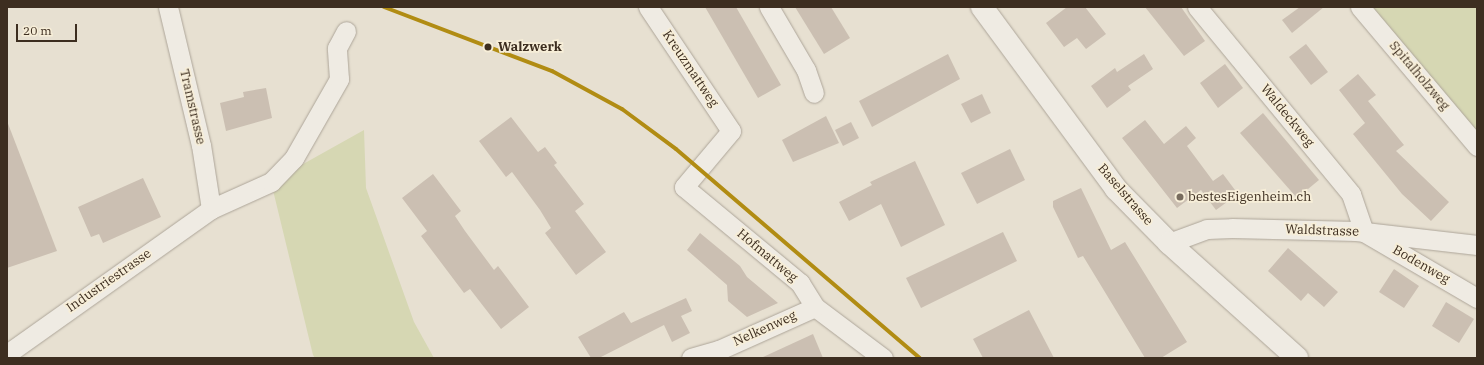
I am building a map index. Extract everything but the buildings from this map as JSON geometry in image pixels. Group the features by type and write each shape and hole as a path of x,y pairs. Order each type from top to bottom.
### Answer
{"main road":[{"name":"Baselstrasse","path":"983,7 1116,189 1168,243 1297,358"}],"street":[{"name":"Tramstrasse","path":"168,7 201,145 211,209"},
{"name":"Kreuzmattweg","path":"648,7 731,131 715,148 687,184"},
{"path":"769,7 806,70 814,93"},
{"name":"Waldeckweg","path":"1197,7 1351,194 1364,232"},
{"name":"Spitalholzweg","path":"1360,7 1477,146"},
{"name":"Industriestrasse","path":"7,354 211,209 272,182 294,158 339,79 337,48 346,31"},
{"name":"Hofmattweg","path":"687,184 800,283 815,307 883,358"},
{"name":"Waldstrasse","path":"1168,243 1206,229 1364,232 1477,246"},
{"name":"Bodenweg","path":"1364,232 1477,298"},
{"name":"Nelkenweg","path":"691,358 721,354 815,307"}],"green space":[{"path":"1368,7 1477,7 1477,133"},
{"path":"364,130 366,188 414,322 434,358 315,358 313,355 271,182"}],"transit line":[{"path":"384,7 552,71 622,109 676,149 920,358"}],"place":[{"name":"Walzwerk","path":"488,47"},
{"name":"bestesEigenheim.ch","path":"1180,197"}]}
